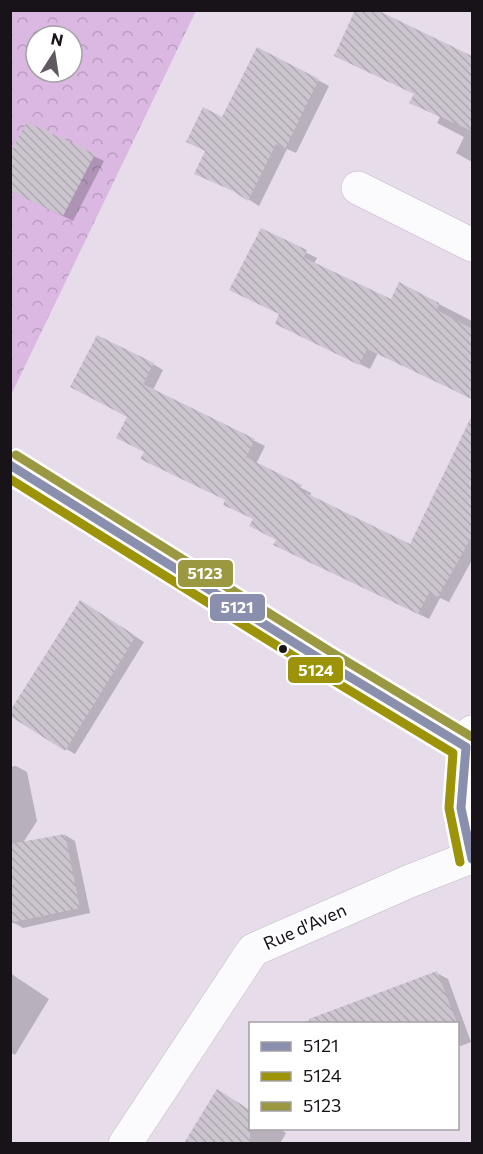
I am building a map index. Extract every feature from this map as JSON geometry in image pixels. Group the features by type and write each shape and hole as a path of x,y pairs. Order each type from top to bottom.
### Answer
{"street":[{"path":"358,188 472,245"},
{"path":"10,465 325,662 469,740 461,808 472,858"},
{"name":"Rue d'Aven","path":"125,1143 253,950 410,881 472,858"}],"green space":[{"path":"11,11 196,11 11,395"}],"building":[{"path":"355,10 377,10 472,56 472,131 409,103 414,94 334,56"},
{"path":"257,47 319,79 285,149 276,144 248,201 233,191 194,174 205,151 186,142 203,107 222,117"},
{"path":"27,122 95,154 63,216 10,191 10,153"},
{"path":"261,228 307,250 304,257 307,259 391,299 399,282 439,303 437,310 472,329 472,399 367,349 359,365 275,324 279,314 229,290"},
{"path":"97,335 154,363 143,384 255,439 246,457 302,485 300,490 410,544 472,415 472,536 438,597 429,593 418,614 273,545 276,540 249,526 253,519 223,505 225,500 140,459 144,452 116,438 127,417 70,387"},
{"path":"80,600 136,636 65,751 10,716 10,711"},
{"path":"65,834 80,908 10,923 10,844"},
{"path":"437,971 457,1022 310,1022 309,1019"},
{"path":"217,1089 249,1109 250,1143 184,1143"}],"transit line":[{"name":"5123","path":"16,455 331,652 472,737"},
{"name":"5121","path":"10,465 325,662 466,747"},
{"name":"5124","path":"10,479 453,753 449,808 460,862"},
{"name":"5121","path":"466,747 461,808 472,859"}]}
